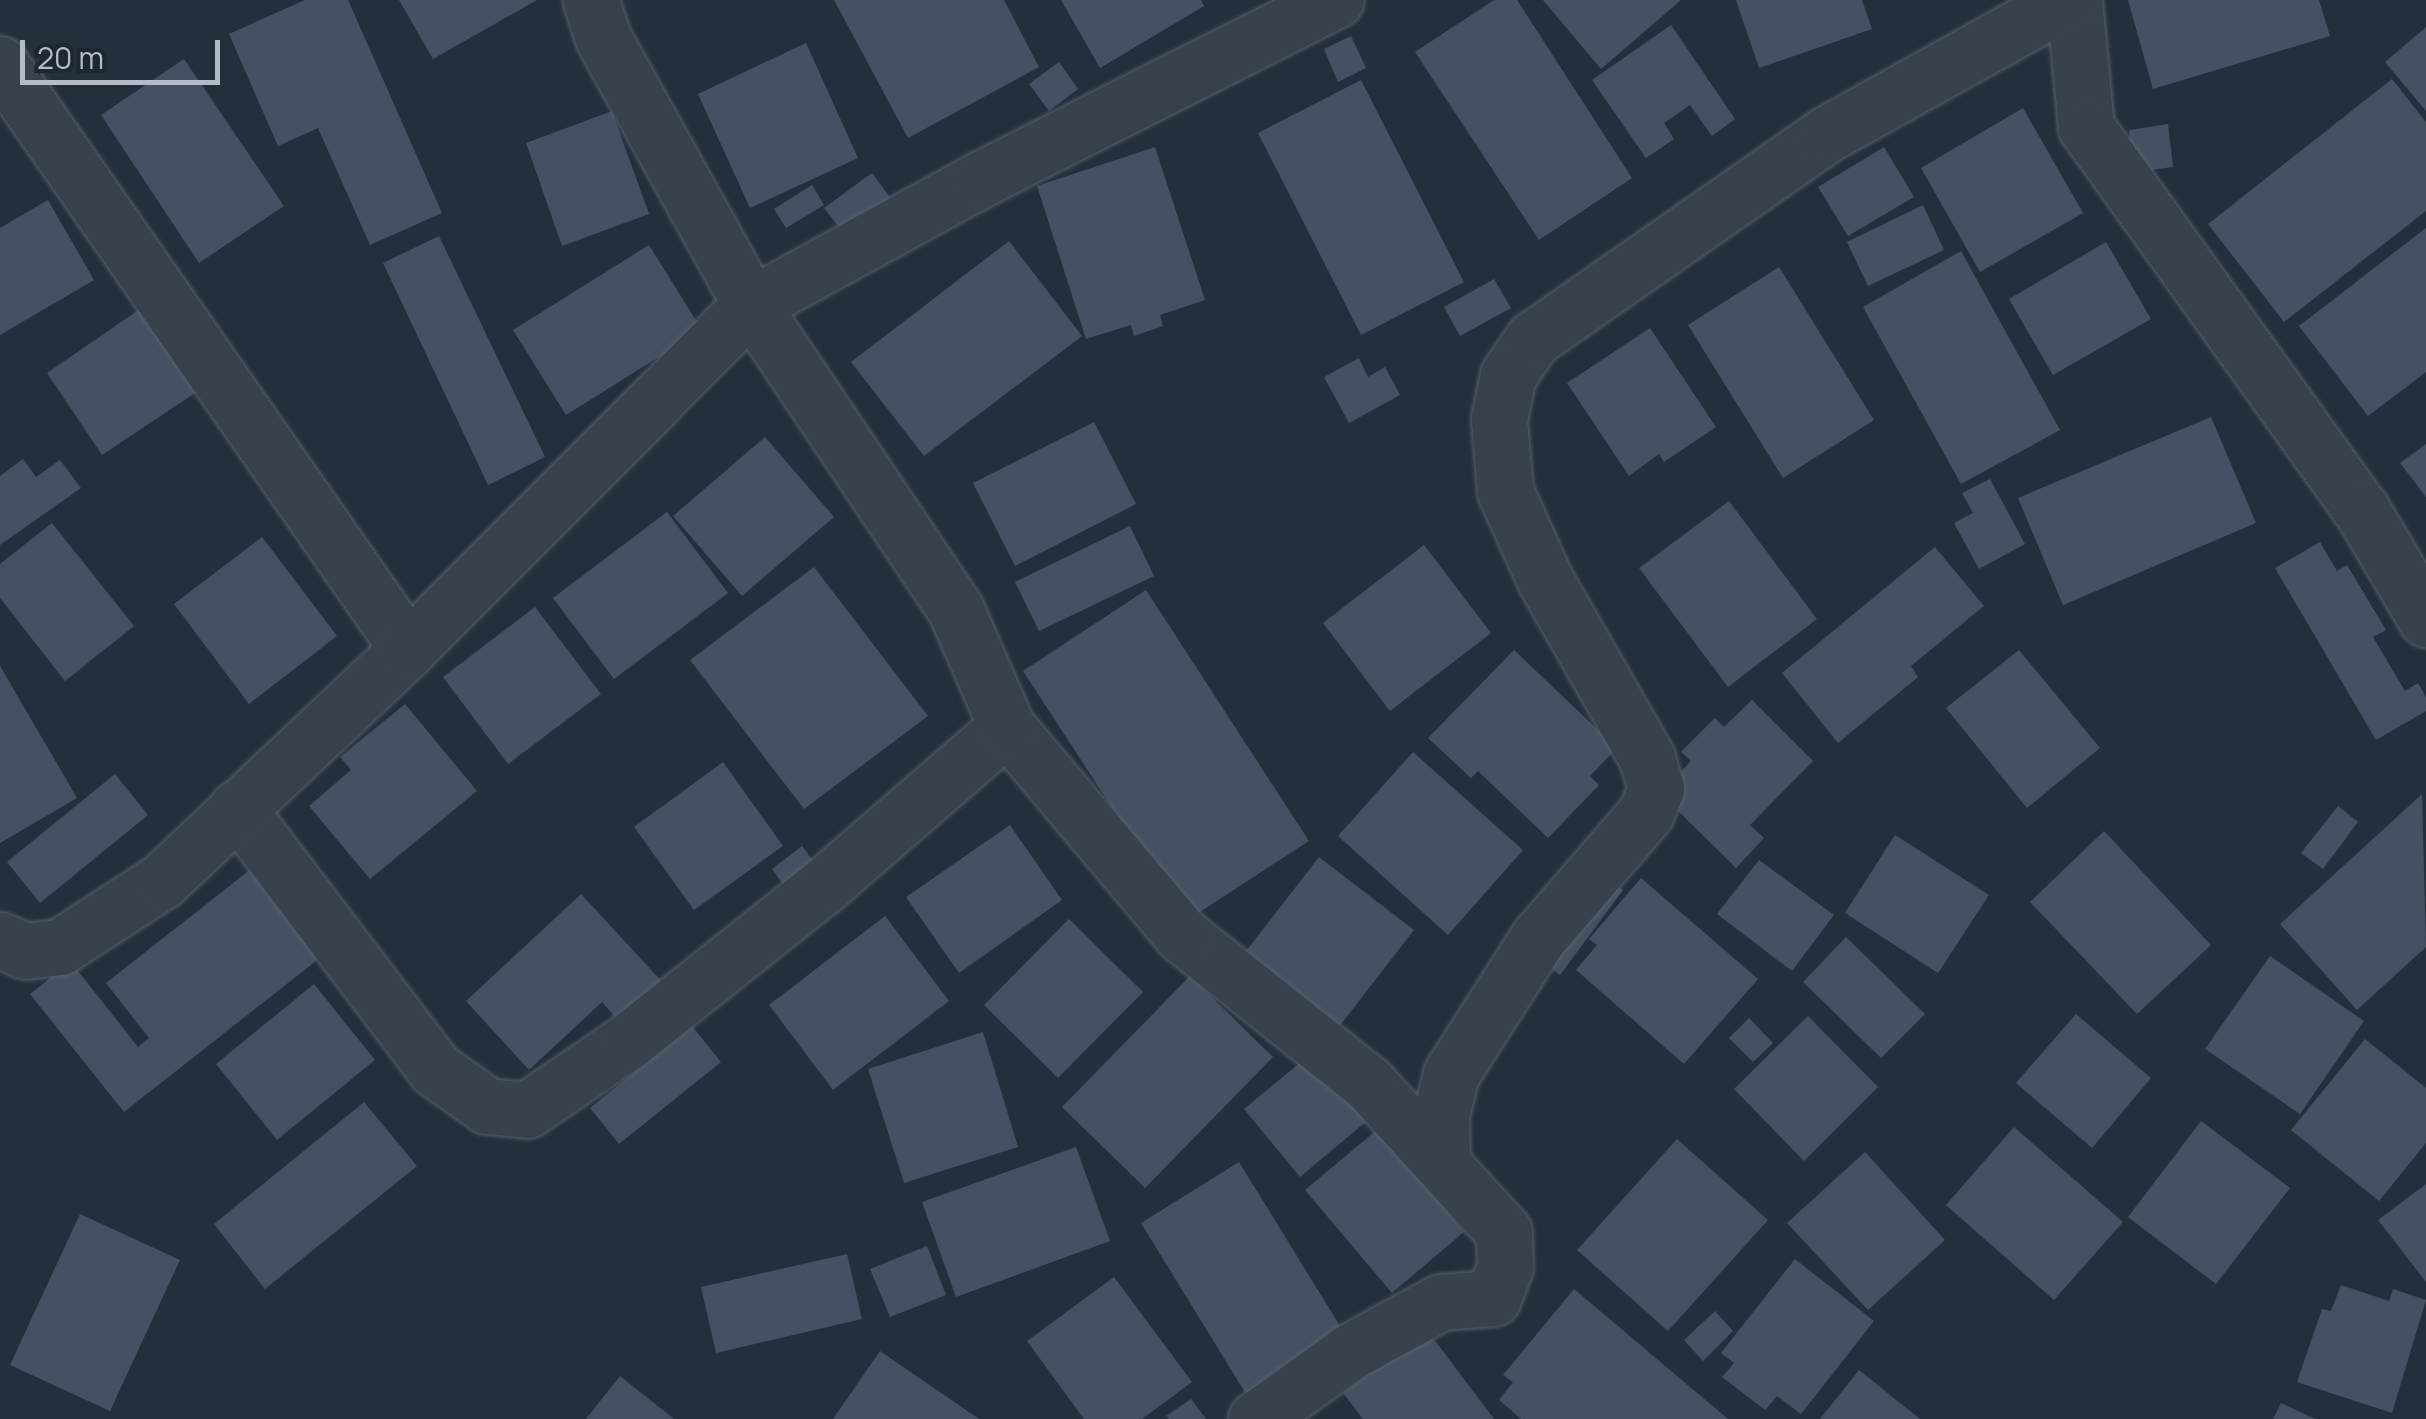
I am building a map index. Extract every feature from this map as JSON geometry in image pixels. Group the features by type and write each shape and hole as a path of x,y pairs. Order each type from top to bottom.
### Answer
{"street":[{"path":"591,0 603,38 751,305 956,610 1007,727 1182,936 1369,1084 1504,1232 1505,1267 1493,1298 1441,1302 1351,1351 1256,1419"},
{"path":"0,940 26,952 60,946 164,880 408,649 751,305 983,178 1336,0"},
{"path":"1442,1162 1441,1115 1452,1074 1538,938 1646,814 1656,788 1646,758 1545,580 1505,491 1499,419 1508,375 1533,340 1828,134 2071,0 2086,126 2361,509 2426,619"},
{"path":"0,64 408,649"},
{"path":"237,808 435,1069 487,1106 527,1110 627,1042 812,894 1007,727"}],"building":[{"path":"305,0 348,0 442,213 370,245 318,128 278,146 229,34"},
{"path":"399,0 537,0 433,59"},
{"path":"834,0 1004,0 1039,67 908,138"},
{"path":"1061,0 1201,0 1204,6 1100,68"},
{"path":"1494,0 1517,0 1632,178 1539,240 1415,52"},
{"path":"1543,0 1681,0 1601,69"},
{"path":"1736,0 1862,0 1872,29 1759,68"},
{"path":"2128,0 2319,0 2330,36 2153,89"},
{"path":"1671,25 1735,119 1712,136 1690,105 1664,123 1674,139 1646,158 1592,80"},
{"path":"2426,27 2426,111 2385,62"},
{"path":"1351,36 1366,68 1338,82 1324,49"},
{"path":"806,43 858,158 750,208 698,94"},
{"path":"184,59 284,206 199,263 101,115"},
{"path":"1059,62 1078,89 1049,111 1029,84"},
{"path":"2392,79 2426,122 2426,211 2284,322 2208,224"},
{"path":"1361,80 1464,282 1361,335 1258,133"},
{"path":"2023,108 2083,213 1980,272 1921,168"},
{"path":"612,111 649,214 562,246 526,143"},
{"path":"2168,124 2173,167 2134,172 2129,130"},
{"path":"1155,147 1205,300 1160,315 1163,326 1134,336 1131,325 1086,339 1037,186"},
{"path":"1884,147 1914,197 1848,236 1818,187"},
{"path":"872,173 892,200 845,235 824,208"},
{"path":"812,185 824,205 786,228 774,209"},
{"path":"48,200 94,280 0,335 0,228"},
{"path":"1923,205 1944,250 1868,286 1847,242"},
{"path":"2426,228 2426,372 2368,416 2299,326"},
{"path":"439,236 545,457 488,485 383,263"},
{"path":"1009,241 1082,336 924,456 851,362"},
{"path":"2106,242 2151,319 2053,375 2009,299"},
{"path":"649,245 702,330 566,415 513,330"},
{"path":"1961,251 2060,430 1961,484 1863,307"},
{"path":"1779,267 1874,420 1783,478 1688,325"},
{"path":"1494,279 1511,308 1460,336 1444,307"},
{"path":"140,309 195,393 102,455 47,373"},
{"path":"1650,328 1716,427 1664,462 1659,454 1629,476 1567,383"},
{"path":"1359,358 1368,377 1385,367 1400,395 1349,423 1324,377"},
{"path":"2211,417 2256,523 2063,605 2018,498"},
{"path":"1094,422 1136,504 1015,566 973,483"},
{"path":"765,437 834,517 742,596 673,516"},
{"path":"2426,444 2426,497 2400,463"},
{"path":"23,459 36,477 60,460 81,488 0,545 0,476"},
{"path":"1990,479 2025,544 1979,569 1954,523 1973,513 1962,493"},
{"path":"1729,501 1817,619 1728,687 1639,568"},
{"path":"667,512 728,593 614,679 553,598"},
{"path":"52,523 134,626 65,681 0,598 0,564"},
{"path":"1130,526 1154,576 1039,631 1015,582"},
{"path":"262,537 337,636 249,704 174,604"},
{"path":"2320,542 2337,571 2347,565 2386,630 2373,637 2405,691 2418,683 2426,697 2426,711 2376,740 2275,568"},
{"path":"1424,545 1491,633 1390,711 1323,623"},
{"path":"1935,547 1984,606 1911,666 1918,677 1838,743 1782,673"},
{"path":"814,567 928,716 804,809 690,660"},
{"path":"1146,590 1309,841 1186,921 1023,671"},
{"path":"535,607 601,694 508,764 443,677"},
{"path":"1514,650 1617,748 1590,776 1599,785 1548,838 1478,771 1471,778 1428,738"},
{"path":"2019,650 2100,748 2027,808 1946,708"},
{"path":"0,666 77,798 0,843"},
{"path":"1752,700 1813,761 1750,825 1764,838 1736,868 1660,793 1691,761 1681,752 1715,718 1724,727"},
{"path":"405,704 477,791 370,879 309,806 351,770 340,757"},
{"path":"1413,752 1523,850 1448,935 1338,836"},
{"path":"723,762 783,846 694,910 634,827"},
{"path":"115,774 148,815 40,903 7,862"},
{"path":"2422,794 2426,947 2357,1010 2280,924"},
{"path":"2338,806 2358,822 2323,869 2301,853"},
{"path":"1010,825 1062,900 959,973 906,897"},
{"path":"2104,831 2211,945 2137,1014 2030,902"},
{"path":"1895,835 1989,895 1938,973 1845,913"},
{"path":"802,846 821,871 790,894 772,869"},
{"path":"1319,857 1414,930 1338,1028 1243,955"},
{"path":"1759,860 1834,915 1792,971 1717,914"},
{"path":"251,869 321,957 124,1112 30,994 71,962 138,1047 149,1038 106,983"},
{"path":"1600,872 1623,890 1560,975 1537,958"},
{"path":"1641,878 1758,979 1684,1064 1576,970 1597,945 1589,939"},
{"path":"581,894 667,987 623,1026 602,1002 529,1070 466,1001"},
{"path":"885,916 949,1001 833,1090 769,1005"},
{"path":"1069,919 1143,992 1058,1078 984,1005"},
{"path":"1846,937 1925,1014 1881,1058 1803,982"},
{"path":"2270,956 2364,1021 2300,1114 2205,1049"},
{"path":"1190,976 1273,1057 1145,1188 1062,1107"},
{"path":"314,984 375,1060 277,1140 216,1064"},
{"path":"2076,1014 2151,1078 2092,1148 2016,1083"},
{"path":"1808,1016 1878,1087 1804,1161 1734,1089"},
{"path":"1749,1018 1773,1043 1753,1062 1729,1038"},
{"path":"692,1026 721,1062 619,1144 590,1108"},
{"path":"983,1032 1018,1147 904,1183 868,1069"},
{"path":"2365,1039 2426,1088 2426,1143 2379,1201 2291,1130"},
{"path":"1312,1053 1368,1120 1300,1177 1244,1109"},
{"path":"364,1102 417,1166 265,1289 214,1224"},
{"path":"2201,1121 2290,1188 2216,1284 2128,1217"},
{"path":"2014,1127 2123,1222 2054,1300 1946,1205"},
{"path":"1379,1128 1464,1232 1392,1293 1305,1190"},
{"path":"1677,1139 1768,1220 1668,1331 1577,1250"},
{"path":"1076,1147 1110,1241 956,1297 922,1202"},
{"path":"1865,1152 1945,1240 1868,1310 1787,1223"},
{"path":"1239,1162 1345,1334 1246,1394 1141,1223"},
{"path":"2426,1184 2426,1282 2378,1220"},
{"path":"80,1214 180,1260 110,1411 10,1365"},
{"path":"927,1246 946,1295 890,1317 870,1269"},
{"path":"847,1254 862,1319 716,1353 701,1287"},
{"path":"1795,1259 1874,1321 1801,1414 1777,1396 1765,1410 1722,1377 1734,1363 1721,1353"},
{"path":"1114,1277 1192,1382 1142,1419 1084,1419 1027,1341"},
{"path":"2341,1285 2389,1301 2393,1289 2426,1300 2392,1413 2297,1382 2322,1309 2331,1311"},
{"path":"1574,1289 1728,1419 1521,1419 1499,1400 1513,1382 1503,1375"},
{"path":"1715,1311 1733,1331 1703,1361 1684,1340"},
{"path":"1427,1330 1494,1419 1363,1419 1343,1393"},
{"path":"880,1351 979,1419 833,1419"},
{"path":"1859,1370 1920,1419 1820,1419"},
{"path":"620,1376 674,1419 586,1419"},
{"path":"1191,1399 1206,1419 1166,1416"},
{"path":"2281,1403 2315,1419 2273,1419"}]}
